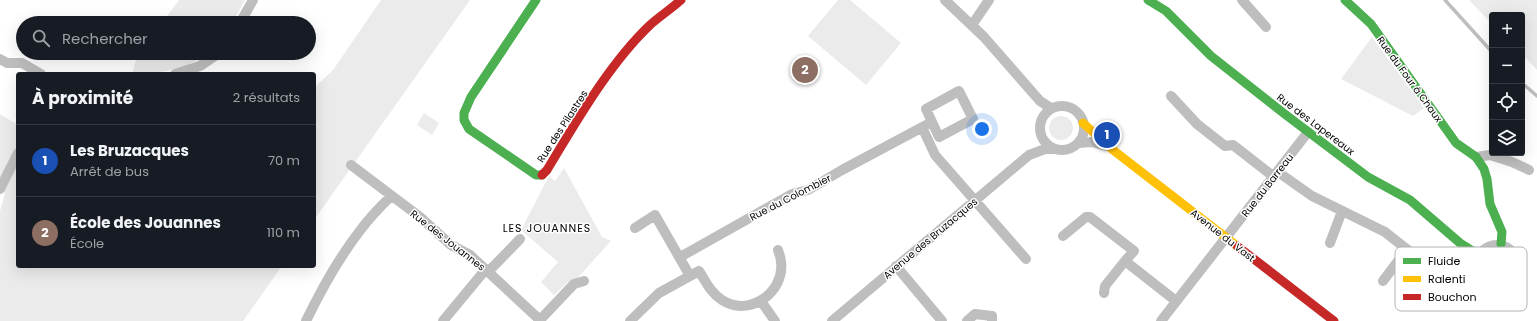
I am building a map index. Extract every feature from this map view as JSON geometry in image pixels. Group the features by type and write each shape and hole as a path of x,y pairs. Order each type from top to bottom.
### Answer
{"street":[{"path":"244,16 253,0"},
{"name":"Rue des Pilastres","path":"536,0 471,97 463,110 463,118 469,129 536,175 541,176 547,170 590,102 624,54 647,28 681,0"},
{"path":"945,0 972,25 1040,101 1047,111"},
{"path":"972,25 990,0"},
{"name":"Rue des Lapereaux","path":"1148,0 1159,5 1168,13 1208,54 1308,132 1365,174 1410,199 1444,230 1466,247"},
{"path":"1242,0 1266,27"},
{"name":"Rue du Four à Chaux","path":"1345,0 1371,24 1456,143 1476,157 1484,169 1487,179 1490,204 1502,232 1501,244"},
{"path":"0,59 7,63 22,63 38,72"},
{"path":"181,72 200,66 209,60"},
{"path":"959,91 973,118 939,136 932,122 926,109 959,91"},
{"path":"1171,96 1203,128 1225,146 1233,145 1312,196 1385,232 1404,247"},
{"path":"1061,105 1071,108 1079,114 1083,123 1083,134 1078,143 1065,150 1054,149 1046,143 1040,132 1040,124 1047,111 1061,105"},
{"name":"Rue du Colombier","path":"680,257 792,194 808,190 932,122"},
{"name":"Avenue du Vast","path":"1083,123 1113,150 1334,321"},
{"path":"922,127 935,155 976,200 1026,259"},
{"name":"Avenue des Bruzacques","path":"832,321 1029,155 1036,144 1040,132"},
{"name":"Rue du Barreau","path":"1161,321 1308,132"},
{"name":"Avenue du Vast","path":"1078,143 1096,143 1113,150"},
{"name":"Avenue des Bruzacques","path":"1029,155 1045,149 1054,149"},
{"path":"1476,157 1490,155 1512,162 1529,170"},
{"path":"0,189 16,157"},
{"name":"Rue des Jouannes","path":"351,164 420,217 451,245 470,255 540,321"},
{"path":"306,321 323,285 340,259 363,227 391,196"},
{"path":"1330,243 1342,211"},
{"path":"635,228 654,215 690,276"},
{"path":"1063,236 1086,217 1090,217 1134,250 1105,286 1104,294"},
{"path":"443,321 487,271 520,239"},
{"path":"1489,247 1491,245 1501,244 1507,247"},
{"path":"630,321 659,293 699,271 709,287 723,301 732,305 742,306 752,305 761,301 773,290 779,278 781,261 778,250"},
{"path":"1125,261 1176,301"},
{"path":"1383,281 1395,265"},
{"path":"896,266 942,321"},
{"path":"540,321 574,284 584,281"},
{"path":"761,301 775,321"},
{"path":"967,321 975,314 992,316 992,321"}],"shaded area":[{"path":"179,0 245,0 236,16 167,16"},
{"path":"381,0 470,0 316,217 316,86 333,70"},
{"path":"838,0 850,0 901,43 866,85 808,36"},
{"path":"1469,0 1537,0 1537,70 1525,57 1525,12 1489,12 1489,21"},
{"path":"1372,37 1424,108 1413,116 1341,79"},
{"path":"136,60 197,60 182,67 162,72 133,72"},
{"path":"424,113 439,123 432,135 417,125"},
{"path":"0,114 16,124 16,268 281,268 243,321 0,321 0,211 5,193 0,190"},
{"path":"1061,116 1070,119 1073,128 1070,137 1061,140 1052,137 1049,128 1052,119"},
{"path":"564,168 602,237 611,241 572,284 569,281 554,295 541,282 558,262 521,230 549,176 555,181"}],"waterway":[{"path":"1445,0 1489,49"},
{"path":"1523,84 1537,96"}],"traffic: fast":[{"path":"536,0 471,97 464,113 464,120 469,129 536,175 542,175"},
{"path":"1148,0 1166,11 1211,56 1286,115 1368,177 1410,200 1466,247"},
{"path":"1345,0 1371,24 1456,143 1476,157 1484,169 1487,179 1490,204 1502,232 1501,244"}],"traffic: slow":[{"path":"1083,123 1113,150 1237,246"}],"traffic: jam":[{"path":"542,175 547,170 594,94 621,57 650,25 681,0"},
{"path":"1237,246 1334,321"}],"place":[{"name":"École des Jouannes","path":"805,70"},
{"name":"Les Bruzacques","path":"1107,135"}],"district":[{"name":"LES JOUANNES","path":"547,228"}]}
